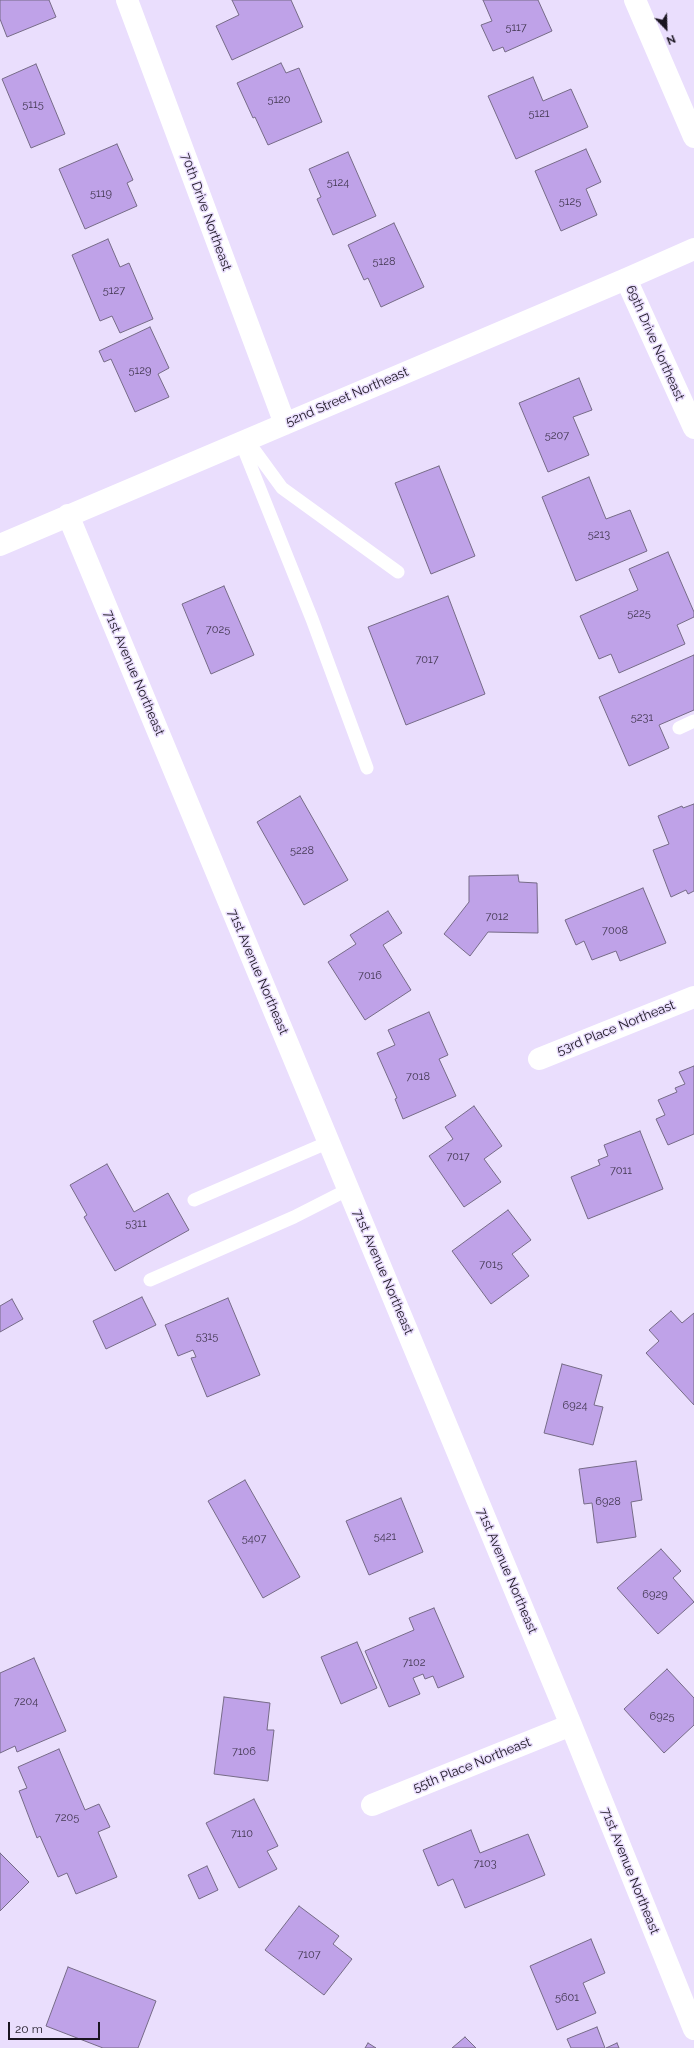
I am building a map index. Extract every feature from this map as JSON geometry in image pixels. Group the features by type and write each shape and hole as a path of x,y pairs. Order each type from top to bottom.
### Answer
{"street":[{"name":"70th Drive Northeast","path":"127,0 285,424"},
{"path":"635,0 694,137"},
{"name":"52nd Street Northeast","path":"0,545 694,249"},
{"name":"69th Drive Northeast","path":"626,279 694,428"},
{"name":"71st Avenue Northeast","path":"68,515 571,1725 694,2030"},
{"name":"53rd Place Northeast","path":"539,1059 694,997"},
{"name":"55th Place Northeast","path":"372,1805 571,1725"}],"lane":[{"path":"244,441 282,488 398,572"},
{"path":"244,441 367,768"},
{"path":"679,728 694,721"},
{"path":"194,1200 329,1142"},
{"path":"150,1280 294,1217 349,1189"}],"building":[{"path":"0,0 49,0 56,17 7,37 0,19"},
{"path":"232,0 291,0 303,27 232,60 216,26 239,15"},
{"path":"483,0 538,0 552,31 505,52 503,47 493,51 481,25 492,21"},
{"path":"281,63 286,73 299,68 322,122 268,145 255,117 253,118 237,83"},
{"path":"36,64 65,134 31,148 2,79"},
{"path":"533,77 543,101 571,89 588,127 516,159 488,96"},
{"path":"117,144 133,180 127,183 137,206 85,229 59,169"},
{"path":"586,149 601,182 586,189 597,215 561,231 535,171"},
{"path":"348,152 376,216 333,235 317,199 321,197 309,169"},
{"path":"394,223 424,287 381,307 368,278 364,280 348,245"},
{"path":"108,239 120,267 129,263 153,319 120,333 112,316 100,321 72,255"},
{"path":"150,327 169,368 158,374 169,397 135,412 111,359 104,362 99,351"},
{"path":"579,378 592,410 573,417 589,455 548,472 519,403"},
{"path":"439,466 475,556 431,574 395,483"},
{"path":"589,477 606,519 630,510 647,551 576,581 542,497"},
{"path":"668,552 694,612 694,617 677,625 685,644 619,673 611,654 599,659 580,616 638,590 629,569"},
{"path":"224,586 254,655 211,674 182,604"},
{"path":"448,596 485,694 406,725 368,627"},
{"path":"694,655 694,710 659,725 669,748 629,766 599,697"},
{"path":"300,796 348,880 304,905 257,822"},
{"path":"694,804 694,891 688,894 686,890 671,897 653,850 669,844 658,816 682,806 683,808"},
{"path":"518,875 519,882 537,883 538,933 488,932 470,956 444,934 469,902 469,876"},
{"path":"643,888 666,943 620,961 616,951 592,960 584,941 576,945 565,920"},
{"path":"388,911 402,933 383,945 411,990 365,1020 328,962 356,944 350,935"},
{"path":"429,1012 448,1055 439,1059 456,1096 403,1119 395,1099 397,1098 377,1053 395,1045 388,1030"},
{"path":"694,1066 694,1134 668,1145 656,1119 665,1115 658,1100 677,1092 675,1088 685,1084 679,1072"},
{"path":"474,1106 502,1146 484,1159 501,1182 464,1207 429,1156 453,1139 445,1127"},
{"path":"640,1131 663,1189 588,1219 571,1177 600,1165 598,1160 608,1156 604,1145"},
{"path":"107,1164 134,1212 168,1193 189,1230 115,1271 84,1217 87,1215 70,1185"},
{"path":"508,1210 531,1240 512,1254 529,1276 491,1304 452,1251"},
{"path":"142,1297 156,1325 106,1349 93,1321"},
{"path":"228,1298 260,1375 207,1397 191,1358 196,1357 193,1350 178,1356 165,1325"},
{"path":"12,1299 23,1319 0,1332 0,1306"},
{"path":"671,1311 682,1323 694,1313 694,1405 646,1353 659,1341 649,1330"},
{"path":"562,1364 602,1375 594,1405 603,1407 593,1445 544,1433"},
{"path":"636,1461 642,1500 631,1502 636,1537 597,1543 592,1503 584,1504 579,1469"},
{"path":"245,1480 300,1577 263,1598 208,1501"},
{"path":"401,1498 423,1552 369,1575 346,1521"},
{"path":"661,1549 681,1571 673,1578 694,1602 658,1634 617,1588"},
{"path":"434,1608 464,1677 438,1688 433,1676 425,1679 423,1674 413,1678 420,1694 389,1707 365,1651 414,1630 409,1618"},
{"path":"357,1642 377,1688 341,1704 321,1657"},
{"path":"34,1658 66,1731 17,1752 15,1746 0,1753 0,1673"},
{"path":"667,1669 694,1698 694,1725 664,1753 624,1709"},
{"path":"224,1697 270,1703 267,1730 274,1730 268,1781 214,1774"},
{"path":"59,1749 85,1810 99,1804 110,1827 98,1832 117,1877 76,1894 67,1873 58,1877 40,1836 37,1838 19,1791 27,1788 18,1767"},
{"path":"254,1799 278,1846 267,1851 277,1869 239,1888 206,1823"},
{"path":"471,1830 480,1853 528,1834 545,1875 465,1908 453,1879 438,1886 423,1850"},
{"path":"0,1853 29,1882 0,1911"},
{"path":"207,1866 218,1890 199,1899 188,1875"},
{"path":"299,1906 339,1936 333,1944 352,1959 324,1995 265,1950"},
{"path":"591,1939 605,1973 583,1983 596,2013 557,2030 530,1966"},
{"path":"68,1967 156,2001 138,2048 103,2048 46,2026"},
{"path":"597,2027 605,2048 571,2048 567,2039"},
{"path":"465,2037 476,2048 452,2048"},
{"path":"368,2043 376,2048 365,2048"},
{"path":"617,2043 619,2048 606,2048"}]}
